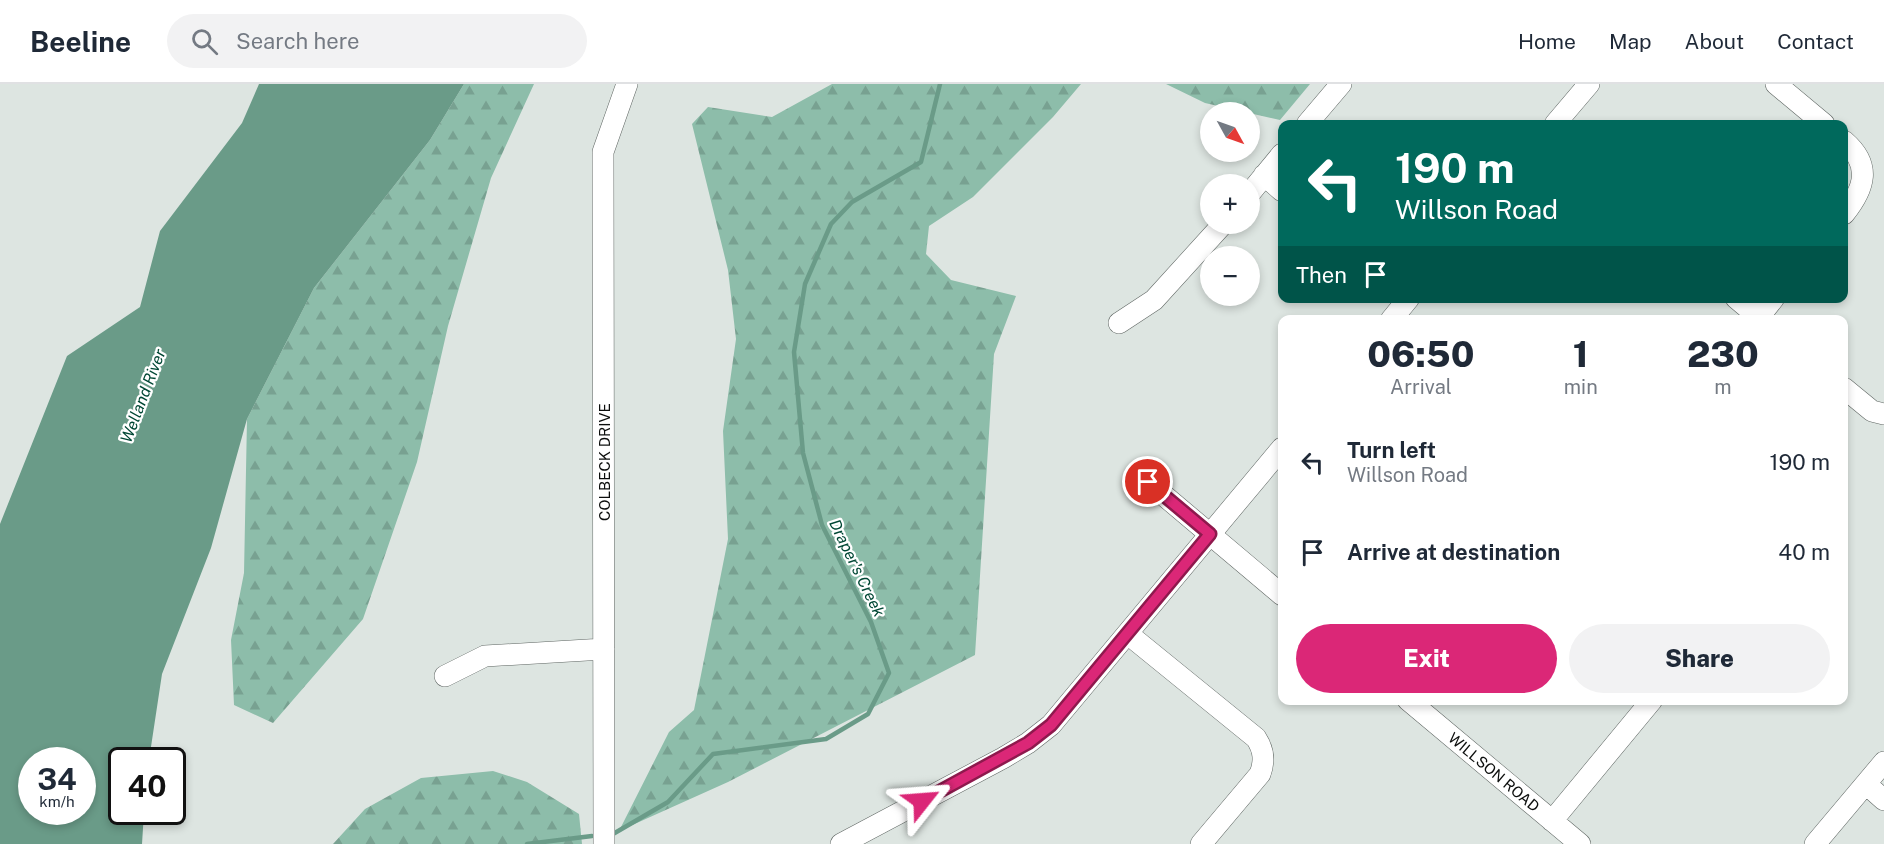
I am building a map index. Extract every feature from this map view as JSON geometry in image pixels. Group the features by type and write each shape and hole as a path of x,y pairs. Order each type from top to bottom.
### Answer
{"street":[{"name":"COLBECK DRIVE","path":"604,844 603,152 627,84"},
{"path":"1310,120 1341,84"},
{"path":"1558,120 1589,84"},
{"path":"1776,84 1819,120"},
{"path":"1848,146 1859,159 1862,173 1857,196 1848,208"},
{"path":"1260,180 1278,159"},
{"path":"1264,175 1278,187"},
{"path":"1119,323 1154,300 1214,234"},
{"path":"1395,315 1406,303"},
{"path":"1742,303 1756,315"},
{"path":"1848,391 1872,411 1884,414"},
{"path":"841,844 1028,743 1051,725 1278,453"},
{"path":"1148,482 1278,592"},
{"path":"1128,634 1256,738 1261,748 1263,758 1260,774 1201,844"},
{"path":"445,676 485,656 604,649"},
{"name":"WILLSON ROAD","path":"1414,705 1580,844"},
{"path":"1552,821 1648,705"},
{"path":"1815,844 1884,762"},
{"path":"1866,784 1884,800"}],"green space":[{"path":"464,84 534,84 491,178 448,326 417,462 363,619 273,723 234,705 231,640 244,573 247,419 314,288 430,140"},
{"path":"832,84 1081,84 1053,117 973,197 929,226 926,254 951,280 1016,296 994,354 975,655 728,782 619,831 669,732 694,710 728,539 723,431 736,339 728,270 692,124 708,107 772,117"},
{"path":"1166,84 1310,84 1280,120 1260,115 1260,102 1203,102"},
{"path":"493,771 527,782 579,814 582,844 333,844 365,809 421,778"}],"water":[{"name":"Welland River","path":"259,84 464,84 430,140 314,288 247,419 211,548 162,674 151,747 108,747 108,825 143,825 142,844 0,844 0,524 67,356 140,307 160,231 242,123"}],"waterway":[{"name":"Draper's Creek","path":"613,834 668,802 713,754 826,739 868,714 889,673 871,622 822,525 803,453 794,352 805,284 831,224 852,202 921,162 940,84"},
{"name":"Draper's Creek","path":"527,844 592,836"}],"route":[{"path":"922,801 1003,758 1028,743 1051,725 1210,534 1148,482"}]}
